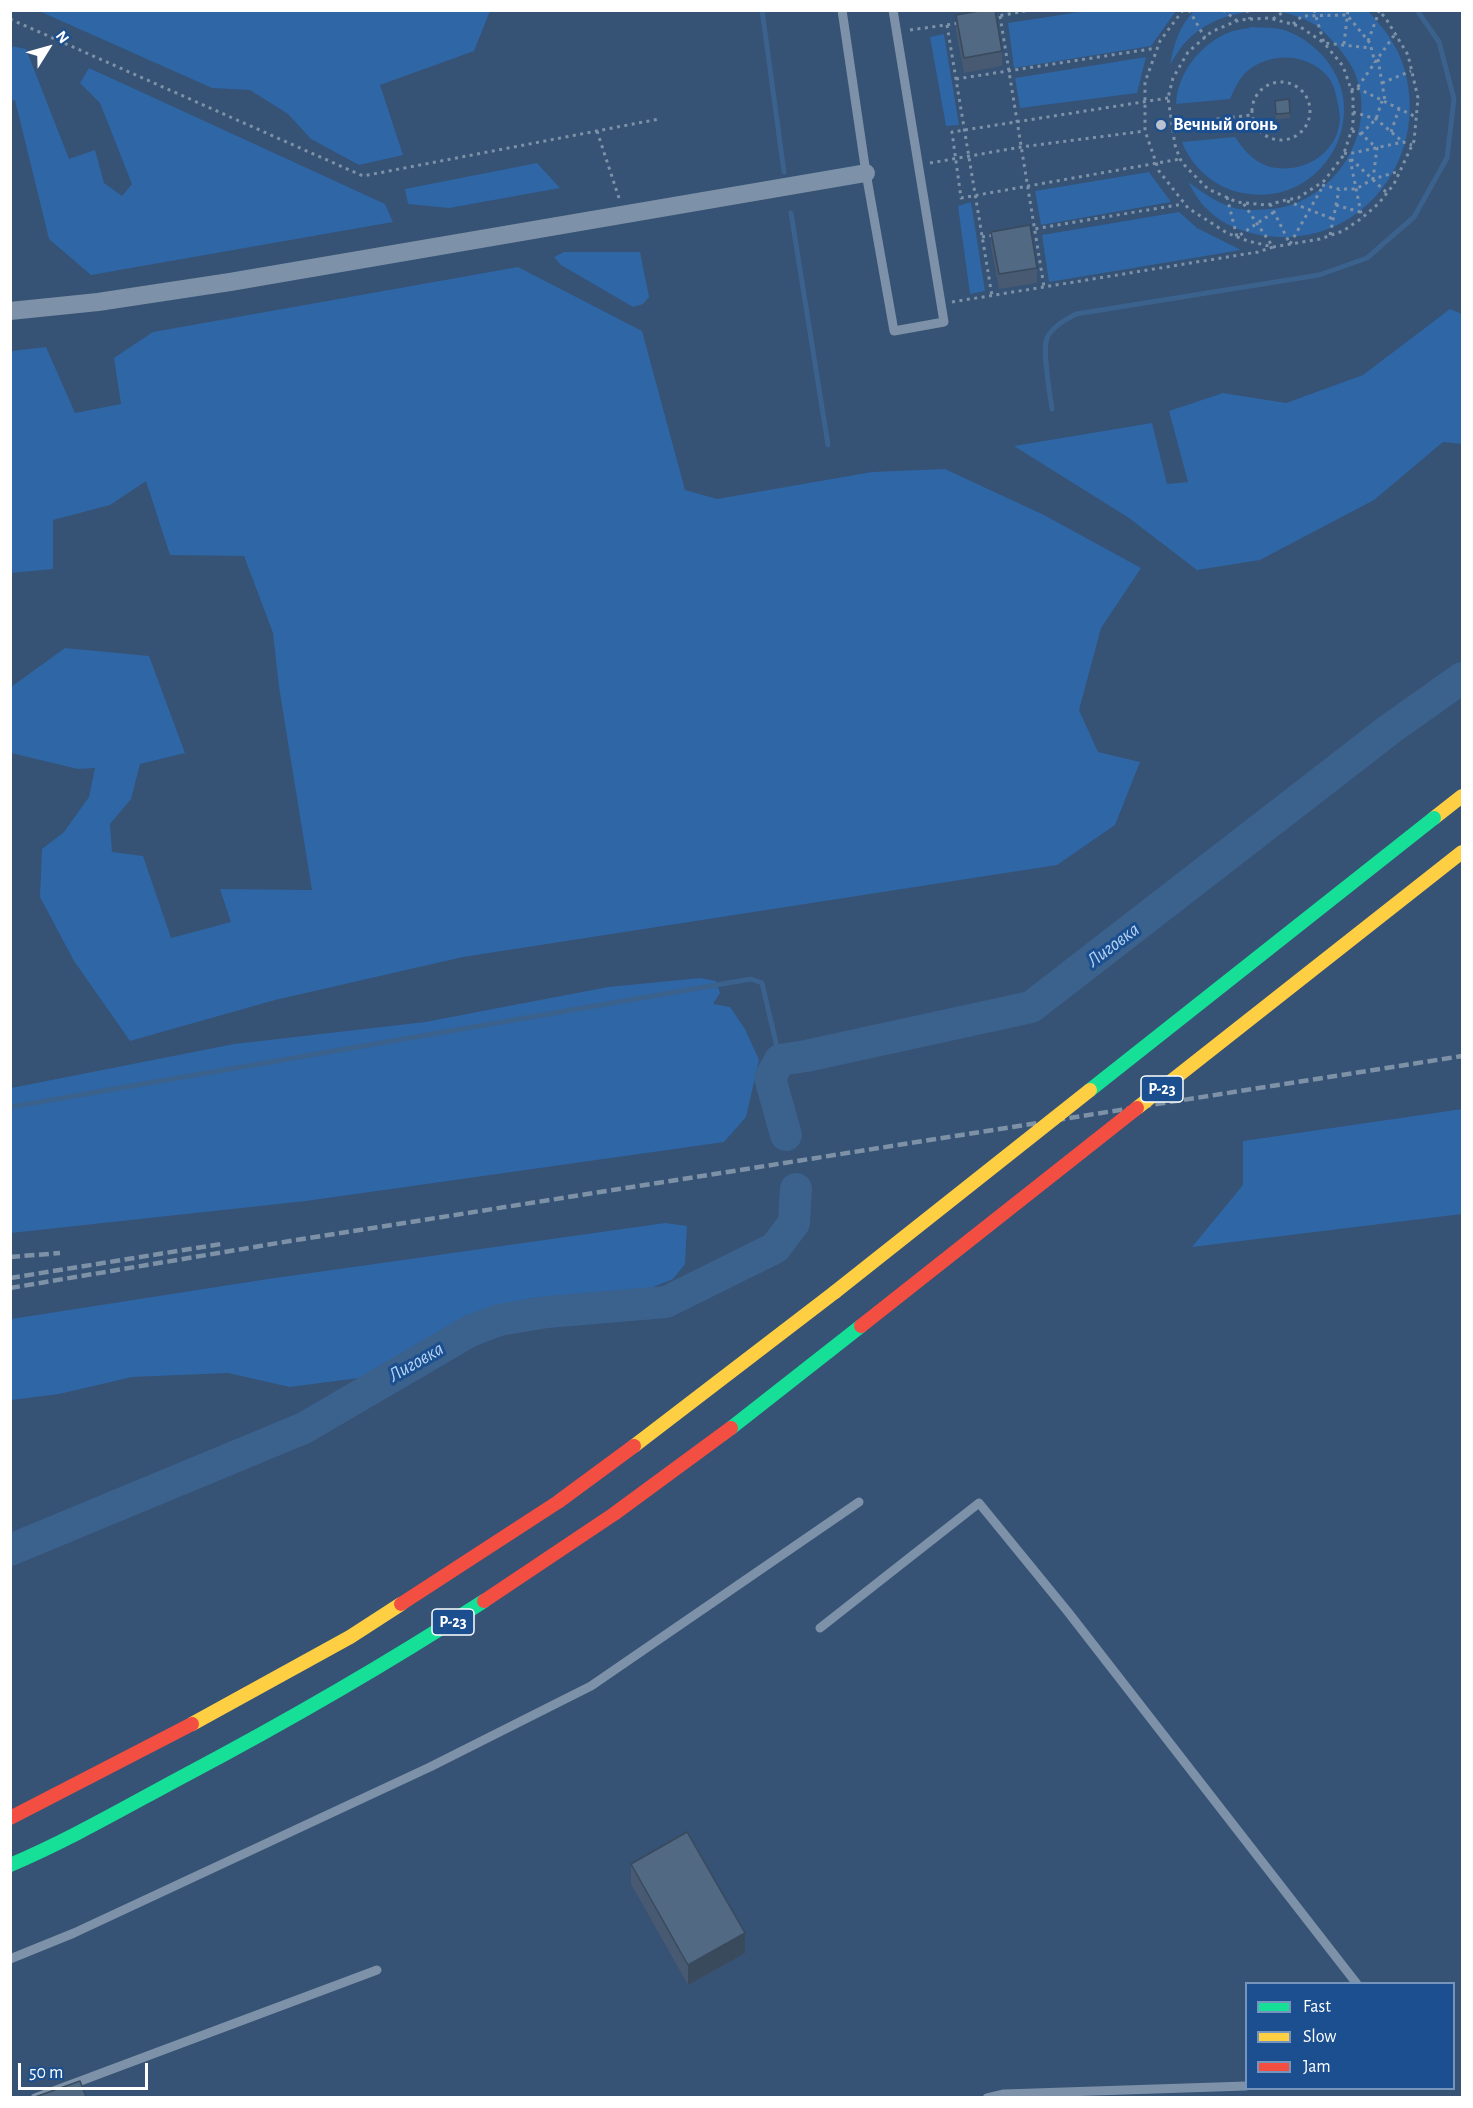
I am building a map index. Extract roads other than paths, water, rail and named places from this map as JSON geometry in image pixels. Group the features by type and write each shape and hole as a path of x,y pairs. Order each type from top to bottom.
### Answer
{"highway":[{"name":"Р-23","path":"10,1818 227,1706 350,1637 558,1502 835,1292 1462,796"},
{"name":"Р-23","path":"10,1865 255,1740 374,1672 479,1606 585,1534 795,1380 1462,852"}],"street":[{"path":"10,311 131,297 866,173"}],"lane":[{"path":"842,10 866,173 894,331 944,322 892,10"},
{"path":"10,1959 74,1934 419,1772 591,1686 859,1502"},
{"path":"820,1628 979,1503 1068,1612 1356,1982"},
{"path":"35,2097 377,1970"},
{"path":"987,2097 1004,2094 1245,2086"}],"waterway":[{"path":"762,10 784,172"},
{"path":"1052,409 1046,362 1047,338 1056,327 1076,314 1319,275 1367,258 1414,217 1447,158 1454,99 1439,42 1417,10"},
{"path":"791,213 828,445"},
{"name":"Лиговка","path":"786,1135 770,1078 780,1060 1031,1007 1390,729 1462,678"},
{"path":"10,1107 751,979 762,983 780,1060"},
{"name":"Лиговка","path":"10,1550 304,1428 470,1331 499,1320 547,1312 666,1302 775,1248 794,1223 796,1189"}],"railway":[{"path":"10,1288 290,1241 1462,1056"},
{"path":"10,1278 221,1244"},
{"path":"10,1257 60,1253"}],"place":[{"name":"Вечный огонь","path":"1161,125"}]}
